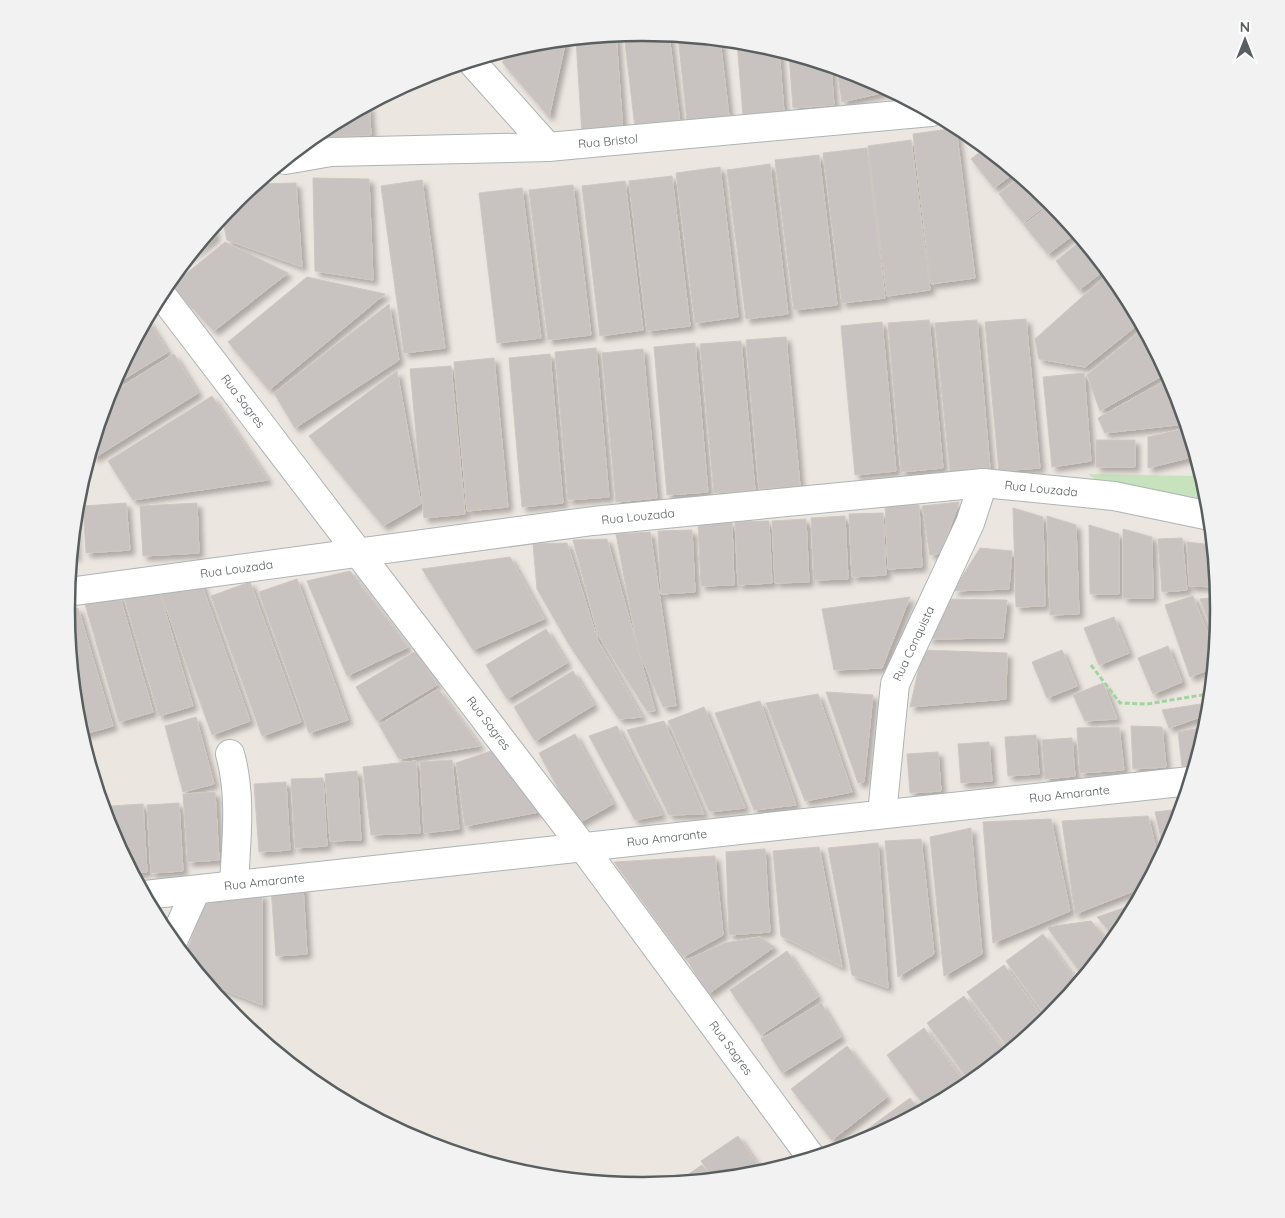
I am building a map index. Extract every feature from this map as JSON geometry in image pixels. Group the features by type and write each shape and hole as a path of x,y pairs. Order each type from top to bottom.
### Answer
{"street":[{"path":"475,67 548,147"},
{"name":"Rua Bristol","path":"299,158 331,152 548,147 919,113"},
{"name":"Rua Sagres","path":"166,301 582,846 807,1152"},
{"name":"Rua Louzada","path":"75,591 593,522 983,483 1114,496 1202,514"},
{"name":"Rua Conquista","path":"882,814 895,684 970,523 983,483"},
{"path":"230,754 235,772 238,809 234,885"},
{"name":"Rua Amarante","path":"152,894 1183,782"},
{"path":"177,933 196,890"}],"path":[{"path":"1092,665 1120,703 1147,704 1203,695"}],"green space":[{"path":"1088,474 1194,475 1200,502 1100,483"}],"building":[{"path":"625,41 670,42 680,123 635,128"},
{"path":"616,42 623,132 582,135 576,45"},
{"path":"679,42 721,47 729,116 687,121"},
{"path":"565,47 549,117 502,62 507,58 532,52"},
{"path":"738,49 780,59 784,112 743,115"},
{"path":"790,61 832,73 834,105 793,108"},
{"path":"838,76 880,93 842,102"},
{"path":"369,111 371,135 329,136"},
{"path":"946,129 957,136 975,278 931,284 913,134"},
{"path":"911,140 930,290 887,296 868,146"},
{"path":"867,148 885,298 842,303 823,153"},
{"path":"979,153 1010,176 994,188 971,159"},
{"path":"819,155 837,305 794,310 775,160"},
{"path":"770,164 788,314 746,319 727,170"},
{"path":"720,167 738,317 695,323 676,173"},
{"path":"672,176 690,326 647,331 629,181"},
{"path":"313,178 369,179 373,280 315,271"},
{"path":"422,180 445,348 404,353 381,186"},
{"path":"625,181 643,330 600,336 582,186"},
{"path":"1015,181 1043,207 1023,223 999,194"},
{"path":"296,183 302,267 227,240 224,226 266,184"},
{"path":"573,185 591,335 548,340 529,190"},
{"path":"522,188 541,338 497,343 479,193"},
{"path":"1045,209 1071,237 1048,254 1024,225"},
{"path":"225,242 288,273 214,331 174,289 182,277"},
{"path":"1077,244 1100,273 1079,290 1056,261"},
{"path":"307,277 385,294 269,390 228,342"},
{"path":"1104,278 1135,327 1085,367 1039,359 1035,339"},
{"path":"389,304 399,360 295,428 274,393"},
{"path":"1026,319 1040,468 999,471 985,322"},
{"path":"929,320 943,468 901,472 888,323"},
{"path":"977,320 990,468 950,472 935,323"},
{"path":"882,322 896,471 855,475 841,326"},
{"path":"151,325 168,352 124,379"},
{"path":"1138,333 1160,377 1100,411 1087,375"},
{"path":"786,337 800,486 759,489 746,340"},
{"path":"741,341 755,490 714,493 700,344"},
{"path":"695,343 708,492 667,495 654,347"},
{"path":"596,348 609,497 568,500 555,352"},
{"path":"643,349 657,498 616,502 602,353"},
{"path":"174,354 198,393 96,457 120,388"},
{"path":"550,354 563,503 522,507 509,358"},
{"path":"494,358 508,507 467,511 454,362"},
{"path":"451,366 465,514 424,518 410,369"},
{"path":"397,371 421,504 383,526 309,436"},
{"path":"1084,373 1091,461 1052,467 1043,377"},
{"path":"1163,382 1179,425 1105,433 1098,418"},
{"path":"212,396 268,480 133,500 108,461"},
{"path":"1181,429 1190,458 1148,468 1148,437"},
{"path":"1096,440 1135,440 1135,467 1096,467"},
{"path":"959,502 941,553 930,555 922,506"},
{"path":"126,503 130,550 86,553 85,506"},
{"path":"197,503 199,553 143,556 140,506"},
{"path":"919,505 922,567 888,569 885,506"},
{"path":"1013,508 1043,517 1045,606 1016,607"},
{"path":"883,513 886,575 852,577 849,514"},
{"path":"845,516 848,579 814,580 811,518"},
{"path":"1047,516 1076,525 1079,614 1050,615"},
{"path":"806,519 809,582 775,583 772,521"},
{"path":"769,521 772,583 738,585 735,522"},
{"path":"732,522 734,585 701,586 698,524"},
{"path":"1089,525 1119,534 1119,594 1090,594"},
{"path":"1123,529 1152,537 1153,598 1123,598"},
{"path":"692,530 695,592 661,594 658,531"},
{"path":"650,532 676,706 663,707 638,650 616,534"},
{"path":"1182,538 1187,590 1162,592 1158,539"},
{"path":"607,539 655,711 647,711 598,635 573,540"},
{"path":"1187,542 1206,544 1209,587 1189,586"},
{"path":"567,543 598,641 642,717 619,719 570,646 537,589 533,544"},
{"path":"980,548 1012,551 1009,589 953,591"},
{"path":"510,557 544,619 473,650 422,569"},
{"path":"350,571 408,647 347,676 307,581"},
{"path":"297,579 348,720 309,733 259,592"},
{"path":"200,580 250,721 212,735 161,594"},
{"path":"250,582 301,722 262,736 211,596"},
{"path":"158,587 193,706 159,716 124,597"},
{"path":"119,594 153,712 119,722 85,604"},
{"path":"1193,596 1209,637 1206,671 1190,677 1165,605"},
{"path":"910,597 882,668 834,670 822,609"},
{"path":"1210,598 1210,624 1200,599"},
{"path":"942,599 1007,600 1003,638 928,639"},
{"path":"78,608 113,726 89,733 80,683 76,646 75,609"},
{"path":"1114,617 1129,653 1099,665 1084,628"},
{"path":"546,629 567,663 507,699 486,665"},
{"path":"1168,646 1182,682 1153,694 1138,658"},
{"path":"923,650 1007,653 1006,699 910,707"},
{"path":"1062,650 1077,686 1047,698 1032,662"},
{"path":"416,651 437,685 377,721 356,687"},
{"path":"573,671 594,705 535,741 514,707"},
{"path":"1103,683 1117,719 1085,721 1073,695"},
{"path":"438,689 480,746 399,759 379,725"},
{"path":"826,692 873,695 864,782 858,783"},
{"path":"818,694 852,792 805,801 766,703"},
{"path":"760,701 796,805 754,810 715,713"},
{"path":"1202,704 1199,717 1169,728 1162,710"},
{"path":"704,707 745,808 710,812 668,721"},
{"path":"196,717 214,784 183,792 165,726"},
{"path":"664,721 704,814 669,815 627,730"},
{"path":"617,726 662,815 635,820 589,736"},
{"path":"1131,726 1162,727 1166,767 1133,769"},
{"path":"1119,727 1124,770 1080,773 1077,728"},
{"path":"1197,729 1188,766 1182,766 1178,732"},
{"path":"575,734 613,804 577,824 539,753"},
{"path":"1036,735 1039,774 1008,776 1005,737"},
{"path":"1072,738 1075,776 1045,779 1042,740"},
{"path":"989,742 992,781 961,783 958,744"},
{"path":"494,750 539,812 465,826 456,763"},
{"path":"938,752 941,791 910,793 907,754"},
{"path":"452,760 459,829 424,833 420,762"},
{"path":"416,761 420,833 371,835 363,767"},
{"path":"357,771 361,840 330,841 325,774"},
{"path":"323,778 327,846 295,848 291,779"},
{"path":"286,782 290,850 259,852 254,784"},
{"path":"215,792 219,860 188,862 183,794"},
{"path":"179,803 183,871 151,873 147,805"},
{"path":"143,804 147,872 140,873 118,826 111,806"},
{"path":"1173,810 1161,839 1155,812"},
{"path":"1148,816 1156,850 1135,890 1075,914 1062,821"},
{"path":"1051,819 1070,911 993,943 983,822"},
{"path":"971,828 982,954 944,976 930,837"},
{"path":"921,839 934,954 898,977 885,841"},
{"path":"878,843 888,988 852,975 828,848"},
{"path":"819,847 842,967 781,936 773,851"},
{"path":"765,849 770,932 729,935 726,852"},
{"path":"715,856 723,935 683,957 614,862"},
{"path":"303,886 307,954 276,956 271,888"},
{"path":"262,894 262,1005 221,989 188,949 204,904"},
{"path":"1125,907 1110,932 1097,917"},
{"path":"1091,921 1105,938 1079,971 1047,927"},
{"path":"1043,934 1074,977 1043,1011 1006,961"},
{"path":"760,937 774,947 708,994 687,960 725,943"},
{"path":"787,951 818,997 761,1035 730,990"},
{"path":"1004,965 1040,1014 1006,1045 967,992"},
{"path":"964,996 1002,1048 965,1076 927,1023"},
{"path":"821,1003 841,1037 782,1073 761,1039"},
{"path":"924,1028 961,1079 922,1103 887,1055"},
{"path":"847,1046 887,1097 832,1140 791,1089"},
{"path":"910,1098 916,1106 894,1118 861,1133"},
{"path":"738,1136 758,1165 709,1173 701,1161"},
{"path":"702,1165 708,1173 687,1175"}]}
